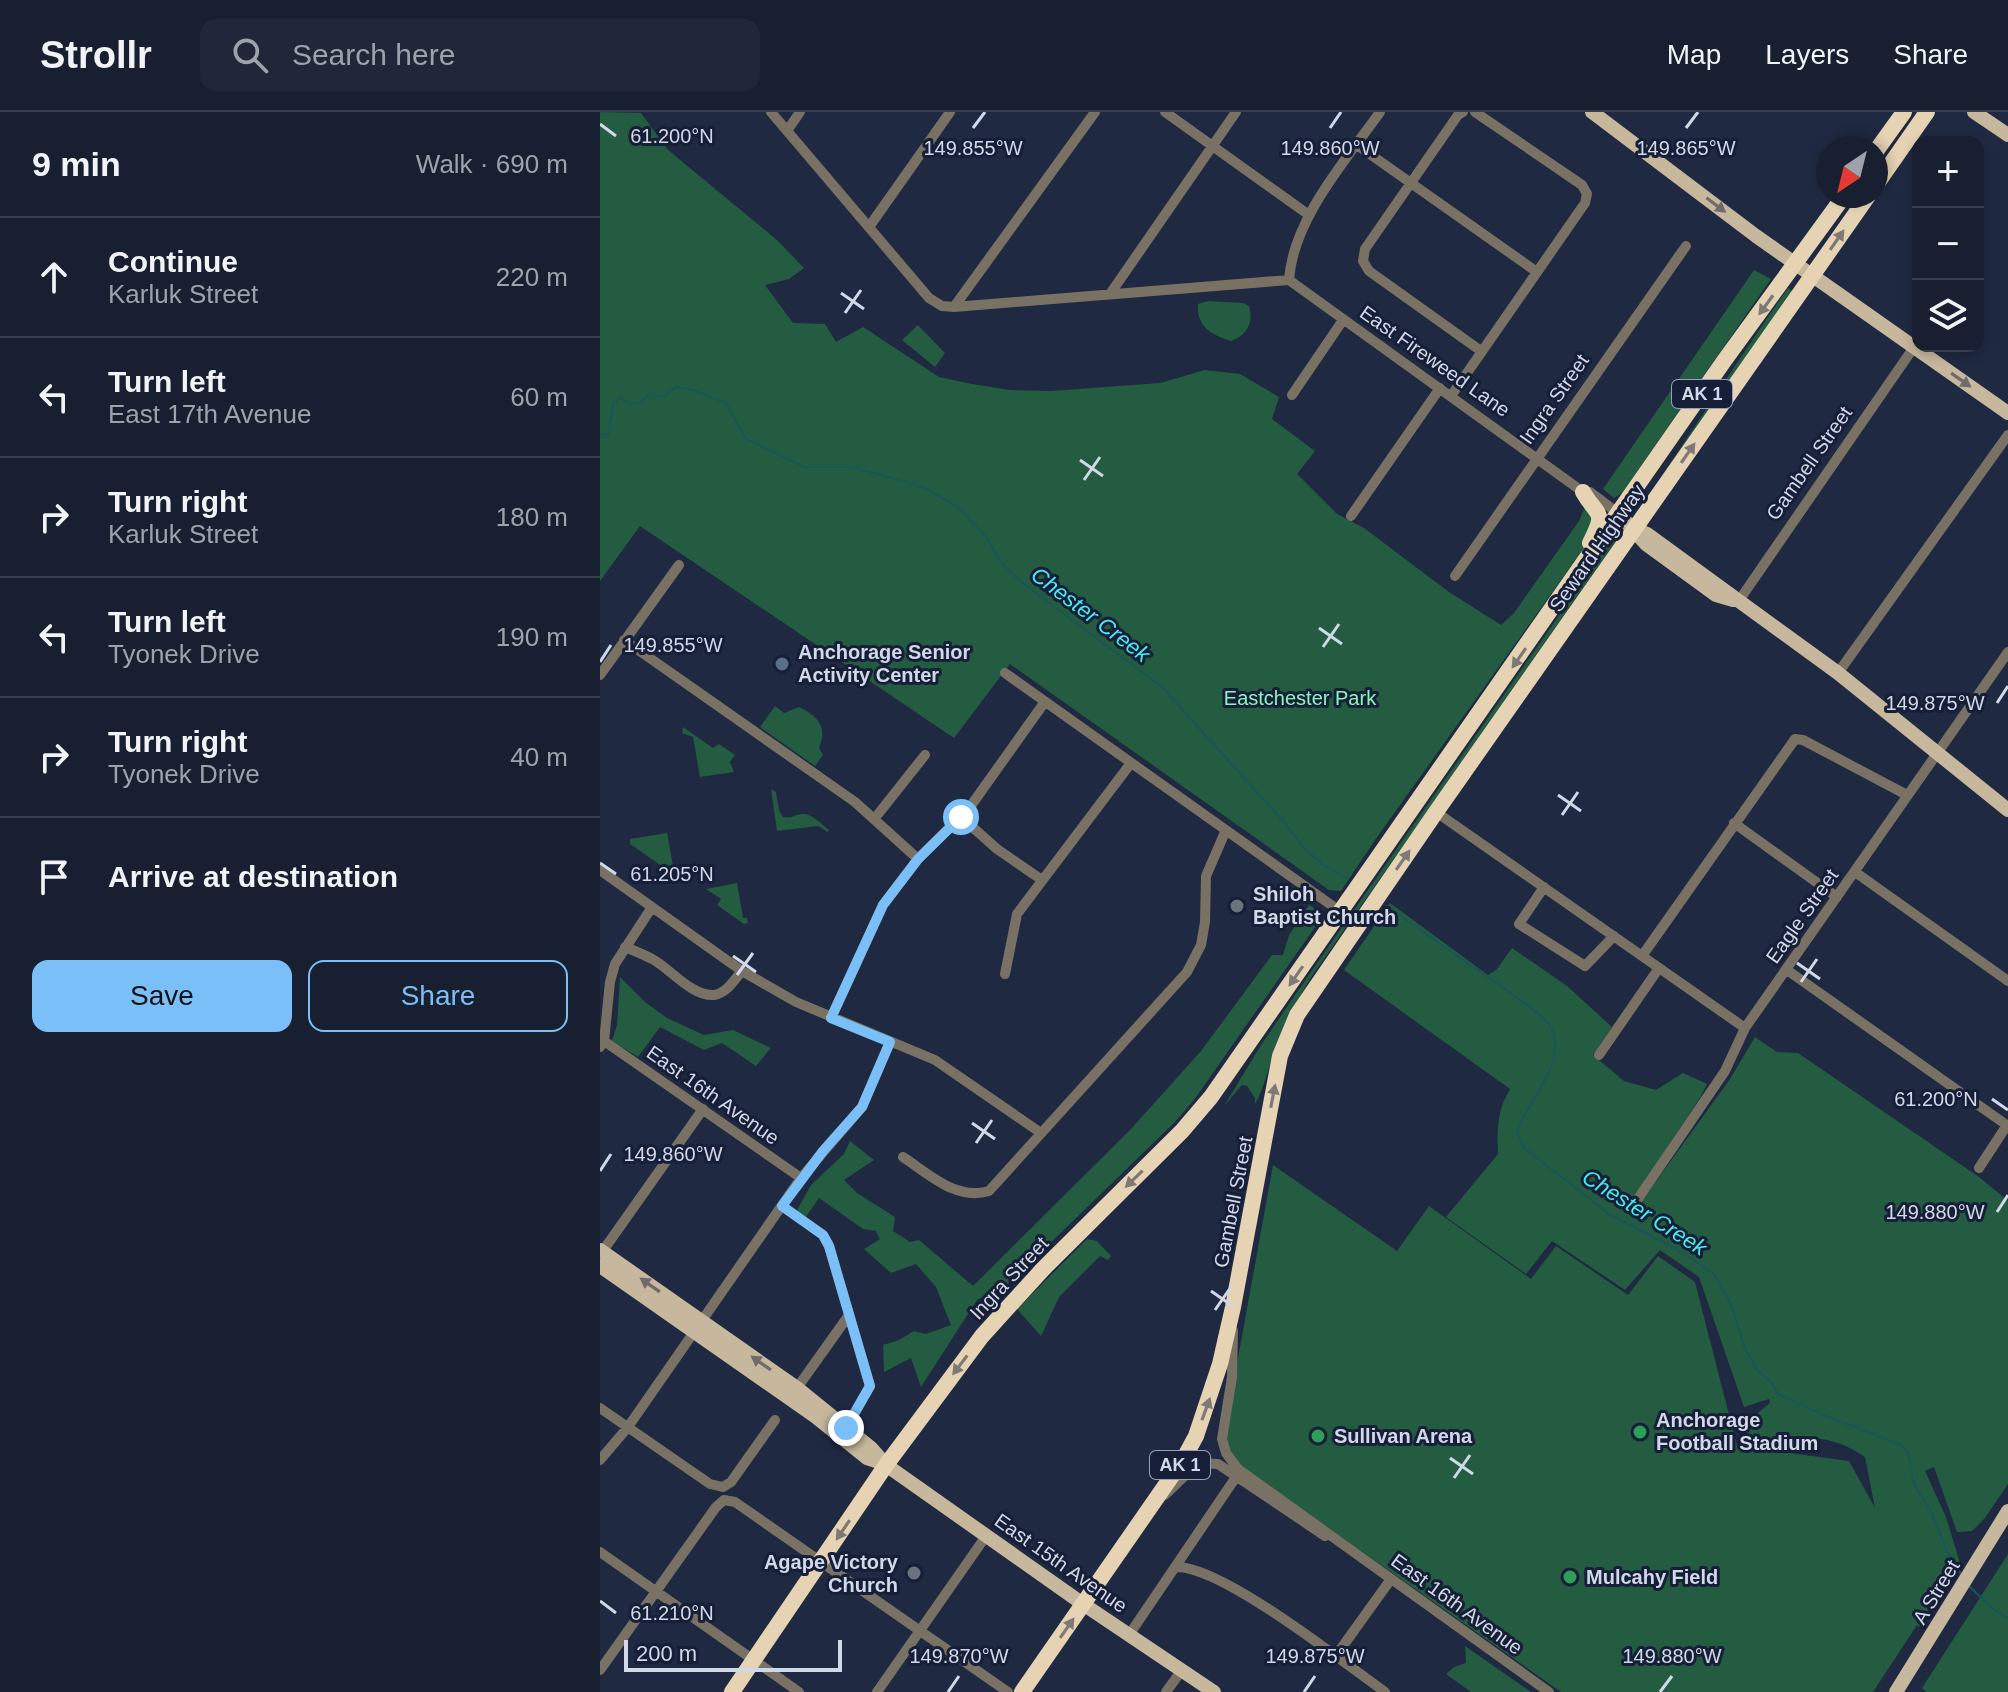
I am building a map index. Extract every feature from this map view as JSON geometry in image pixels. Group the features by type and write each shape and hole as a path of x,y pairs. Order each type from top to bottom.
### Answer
{"highway":[{"path":"1887,136 1904,112"},
{"path":"1888,168 1927,112"},
{"name":"Seward Highway","path":"1341,912 1835,208"},
{"name":"Seward Highway","path":"1358,924 1859,208"},
{"path":"1563,594 1599,524 1597,507 1583,492"},
{"name":"Ingra Street","path":"732,1692 886,1465 959,1366 1000,1315 1087,1224 1160,1154 1211,1097 1341,912"},
{"name":"Gambell Street","path":"1022,1692 1183,1460 1196,1436 1220,1364 1233,1307 1280,1056 1297,1015 1358,924"}],"main road":[{"path":"1592,112 1795,264 1912,346"},
{"path":"1974,112 2008,135"},
{"path":"1921,352 2008,413"},
{"name":"East Fireweed Lane","path":"1619,514 1635,529 1664,545 1722,586 1738,602 1838,673 2008,810"},
{"name":"East 15th Avenue","path":"601,1256 867,1458 886,1465"},
{"name":"East 15th Avenue","path":"696,1326 797,1388 871,1448 886,1465 1214,1692"},
{"name":"A Street","path":"1896,1692 2008,1511"}],"street":[{"path":"771,112 929,298 942,306 954,307 1289,280 1290,263 1309,215 1376,114"},
{"path":"787,131 800,112"},
{"path":"869,227 950,112"},
{"path":"954,307 1095,112"},
{"path":"1165,112 1309,215"},
{"path":"1110,294 1236,112"},
{"path":"1463,112 1365,249 1363,261 1369,271 1481,351"},
{"path":"1451,396 1585,203 1587,194 1582,185 1475,112"},
{"path":"1357,145 1537,272"},
{"name":"Ingra Street","path":"1455,576 1686,246"},
{"name":"East Fireweed Lane","path":"1289,280 1583,492 1590,492 1619,514"},
{"path":"1292,395 1343,320"},
{"name":"Gambell Street","path":"1738,602 1912,350"},
{"path":"1351,516 1440,388"},
{"path":"1838,673 2008,435"},
{"path":"600,675 679,565"},
{"path":"624,640 875,818 918,859"},
{"name":"Eagle Street","path":"1633,1206 1725,1071 1745,1028 2008,652"},
{"path":"1005,673 1341,912"},
{"path":"831,1018 883,905 918,859 970,807 1044,703"},
{"path":"1642,956 1795,739 1803,740 1907,795"},
{"path":"875,818 925,755"},
{"path":"1005,974 1017,914 1131,763"},
{"path":"1436,812 1745,1028"},
{"path":"961,817 997,849 1042,880"},
{"path":"1734,823 1837,897"},
{"path":"903,1157 956,1192 975,1196 989,1191 1187,972 1201,945 1206,876 1226,830"},
{"path":"600,870 742,971 796,1002 935,1060 1041,1133"},
{"path":"1855,872 2008,981"},
{"path":"1544,887 1519,924 1585,966 1614,936"},
{"path":"602,1044 610,982 625,947 652,907"},
{"path":"625,947 657,962 697,991 706,994 716,995 725,990 742,971"},
{"path":"1599,1055 1659,968"},
{"path":"1787,970 2008,1125 1979,1168"},
{"path":"600,1460 628,1427 801,1178 862,1107 890,1042"},
{"name":"East 16th Avenue","path":"602,1044 703,1109 801,1178"},
{"path":"601,1256 703,1109"},
{"path":"782,1206 823,1235 829,1246 870,1386 846,1428"},
{"name":"East 16th Avenue","path":"1233,1307 1232,1377 1222,1439 1226,1453 1238,1469 1549,1692"},
{"path":"797,1388 849,1315"},
{"path":"600,1408 710,1484 723,1487 731,1482 775,1420"},
{"name":"East 16th Avenue","path":"1147,1509 1180,1483 1198,1463 1218,1464 1313,1530 1344,1546"},
{"path":"1129,1635 1236,1477"},
{"path":"600,1670 724,1500 735,1502 1008,1692"},
{"path":"877,1692 986,1536"},
{"path":"600,1552 799,1692"},
{"path":"1177,1567 1190,1567 1228,1584 1385,1692"},
{"path":"1335,1657 1391,1579"},
{"path":"1166,1692 1182,1670"}],"green space":[{"name":"Eastchester Park","path":"600,112 641,113 668,150 777,240 804,268 789,279 765,285 793,323 825,324 836,342 863,327 939,377 1010,390 1051,391 1160,383 1205,370 1240,374 1279,397 1272,419 1315,451 1297,474 1337,514 1364,528 1449,592 1501,625 1514,613 1579,521 1586,504 1596,515 1586,545 1341,891 1329,890 1010,664 954,738 640,526 600,581"},
{"path":"1754,270 1771,279 1622,493 1614,498 1603,489"},
{"path":"1788,288 1794,292 1640,508 1750,343"},
{"path":"1208,301 1249,306 1251,318 1245,332 1231,341 1206,328 1198,312 1198,304"},
{"path":"918,325 945,353 935,367 902,340"},
{"path":"1613,538 1617,539 1310,979 1281,1035 1255,1104 1255,1098 1247,1086 1242,1085 1224,1106 1308,976"},
{"path":"775,706 784,713 799,707 820,723 822,741 819,748 823,755 815,766 760,727"},
{"path":"683,727 713,748 719,744 735,755 730,762 734,772 700,777 693,737 682,733"},
{"path":"771,789 776,792 783,817 807,814 828,832 818,826 777,831"},
{"path":"667,833 672,873 630,844 630,839"},
{"path":"737,883 743,918 747,918 748,923 744,924 717,905 721,899 706,889"},
{"path":"1390,903 1488,975 1497,969 1512,948 1567,986 1612,1027 1593,1055 1624,1081 1656,1090 1683,1073 1707,1084 1627,1207 1634,1212 1730,1079 1755,1037 1777,1052 1798,1053 1979,1177 2008,1201 2008,1484 1985,1518 1972,1531 1957,1532 1934,1467 1925,1471 1946,1517 1960,1563 1873,1692 1561,1692 1221,1452 1273,1165 1397,1251 1429,1206 1531,1279 1556,1246 1628,1295 1658,1256 1695,1282 1737,1446 1849,1461 1875,1508 1865,1457 1850,1448 1835,1442 1804,1438 1739,1442 1749,1426 1748,1421 1770,1403 1769,1399 1744,1407 1699,1277 1660,1250 1625,1290 1552,1241 1526,1274 1446,1217 1498,1154 1499,1120 1510,1089 1344,970"},
{"path":"1309,905 1319,911 1320,920 1194,1100 1174,1123 1009,1283 977,1300 921,1387 911,1358 884,1372 883,1345 914,1331 926,1334 951,1325 936,1287 916,1264 891,1273 864,1249 880,1239 876,1231 863,1229 819,1198 805,1218 796,1212 811,1185 844,1154 850,1141 874,1160 844,1180 857,1193 895,1217 893,1231 910,1242 919,1240 973,1286 1131,1129 1201,1051 1272,955 1283,955 1289,935"},
{"path":"620,977 645,1002 667,1018 704,1035 733,1030 771,1048 756,1066 722,1043 704,1050 660,1027 638,1057 612,1041 617,1025"},
{"path":"1087,1239 1097,1241 1111,1256 1108,1260 1100,1256 1059,1297 1041,1336 1017,1309"},
{"path":"2008,1554 2008,1692 1926,1692 1922,1688"},
{"path":"1465,1646 1531,1692 1471,1692 1446,1674 1466,1663"}],"waterway":[{"name":"Chester Creek","path":"600,434 608,435 613,404 621,397 629,404 640,403 649,394 664,397 676,387 693,390 726,403 745,438 804,467 851,467 923,487 958,507 987,538 1000,561 1020,581 1162,687 1304,848 1322,864 1346,878"},
{"name":"Chester Creek","path":"1386,906 1529,1006 1548,1023 1554,1036 1555,1050 1546,1078 1517,1131 1523,1147 1609,1214 1682,1252 1714,1274 1731,1304 1745,1349 1778,1394 1901,1445 1908,1452 1914,1484 1930,1509 1947,1551 1961,1574"},
{"name":"Chester Creek","path":"1969,1586 1994,1610 2008,1618"}],"place":[{"name":"Anchorage Senior Activity Center","path":"782,664"},
{"name":"Shiloh Baptist Church","path":"1237,906"},
{"name":"Anchorage Football Stadium","path":"1640,1432"},
{"name":"Sullivan Arena","path":"1318,1436"},
{"name":"Agape Victory Church","path":"914,1573"},
{"name":"Mulcahy Field","path":"1570,1577"}],"route":[{"path":"846,1428 870,1386 829,1246 823,1235 782,1206 801,1178 862,1107 890,1042 831,1018 883,905 918,859 961,817"}]}
